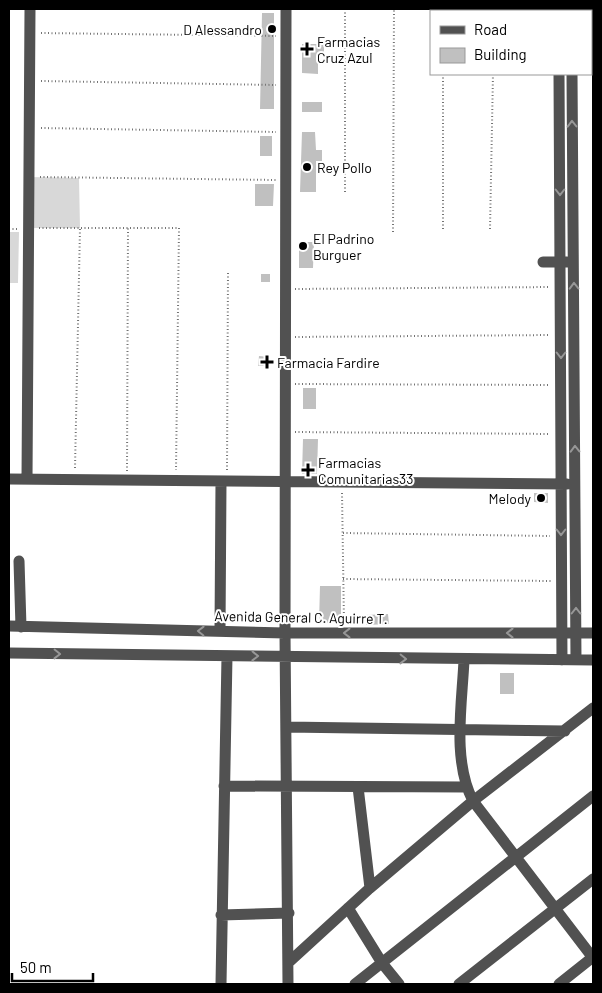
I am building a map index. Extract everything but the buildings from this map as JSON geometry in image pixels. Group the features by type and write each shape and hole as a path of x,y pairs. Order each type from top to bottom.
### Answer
{"street":[{"path":"27,479 30,9"},
{"path":"286,9 285,656 289,913 288,984"},
{"path":"559,75 562,660"},
{"path":"572,75 576,660"},
{"path":"543,262 573,262"},
{"path":"9,479 576,484"},
{"path":"220,631 224,482"},
{"path":"19,561 21,627"},
{"name":"Avenida General C. Aguirre T.","path":"9,626 344,633 593,633"},
{"path":"9,654 593,660"},
{"path":"221,984 227,656"},
{"path":"464,660 461,729 462,765 466,787 473,801 593,957 559,984"},
{"path":"288,963 370,888 473,801 593,708"},
{"path":"287,727 565,731"},
{"path":"224,786 286,788 466,787"},
{"path":"358,787 370,888"},
{"path":"355,984 593,796"},
{"path":"459,984 593,879"},
{"path":"348,908 382,963 399,984"},
{"path":"222,915 289,913"}],"path":[{"path":"345,9 345,192"},
{"path":"392,232 394,9"},
{"path":"30,33 286,36"},
{"path":"443,75 443,231"},
{"path":"490,229 493,75"},
{"path":"30,80 286,86"},
{"path":"30,127 286,132"},
{"path":"29,177 286,180"},
{"path":"75,480 80,228"},
{"path":"127,480 128,228"},
{"path":"9,229 179,228 176,481"},
{"path":"224,482 228,272"},
{"path":"285,290 560,287"},
{"path":"285,337 561,335"},
{"path":"285,384 561,386"},
{"path":"285,432 561,434"},
{"path":"342,483 344,633"},
{"path":"343,533 561,536"},
{"path":"343,579 561,581"}],"shaded area":[{"path":"29,177 79,178 80,228 29,228"},
{"path":"9,232 19,232 18,283 9,283"}],"place":[{"name":"D Alessandro","path":"272,29"},
{"name":"Farmacias Cruz Azul","path":"307,49"},
{"name":"Rey Pollo","path":"307,167"},
{"name":"El Padrino Burguer","path":"303,246"},
{"name":"Farmacia Fardire","path":"267,362"},
{"name":"Farmacias Comunitarias33","path":"308,470"},
{"name":"Melody","path":"541,498"}]}
